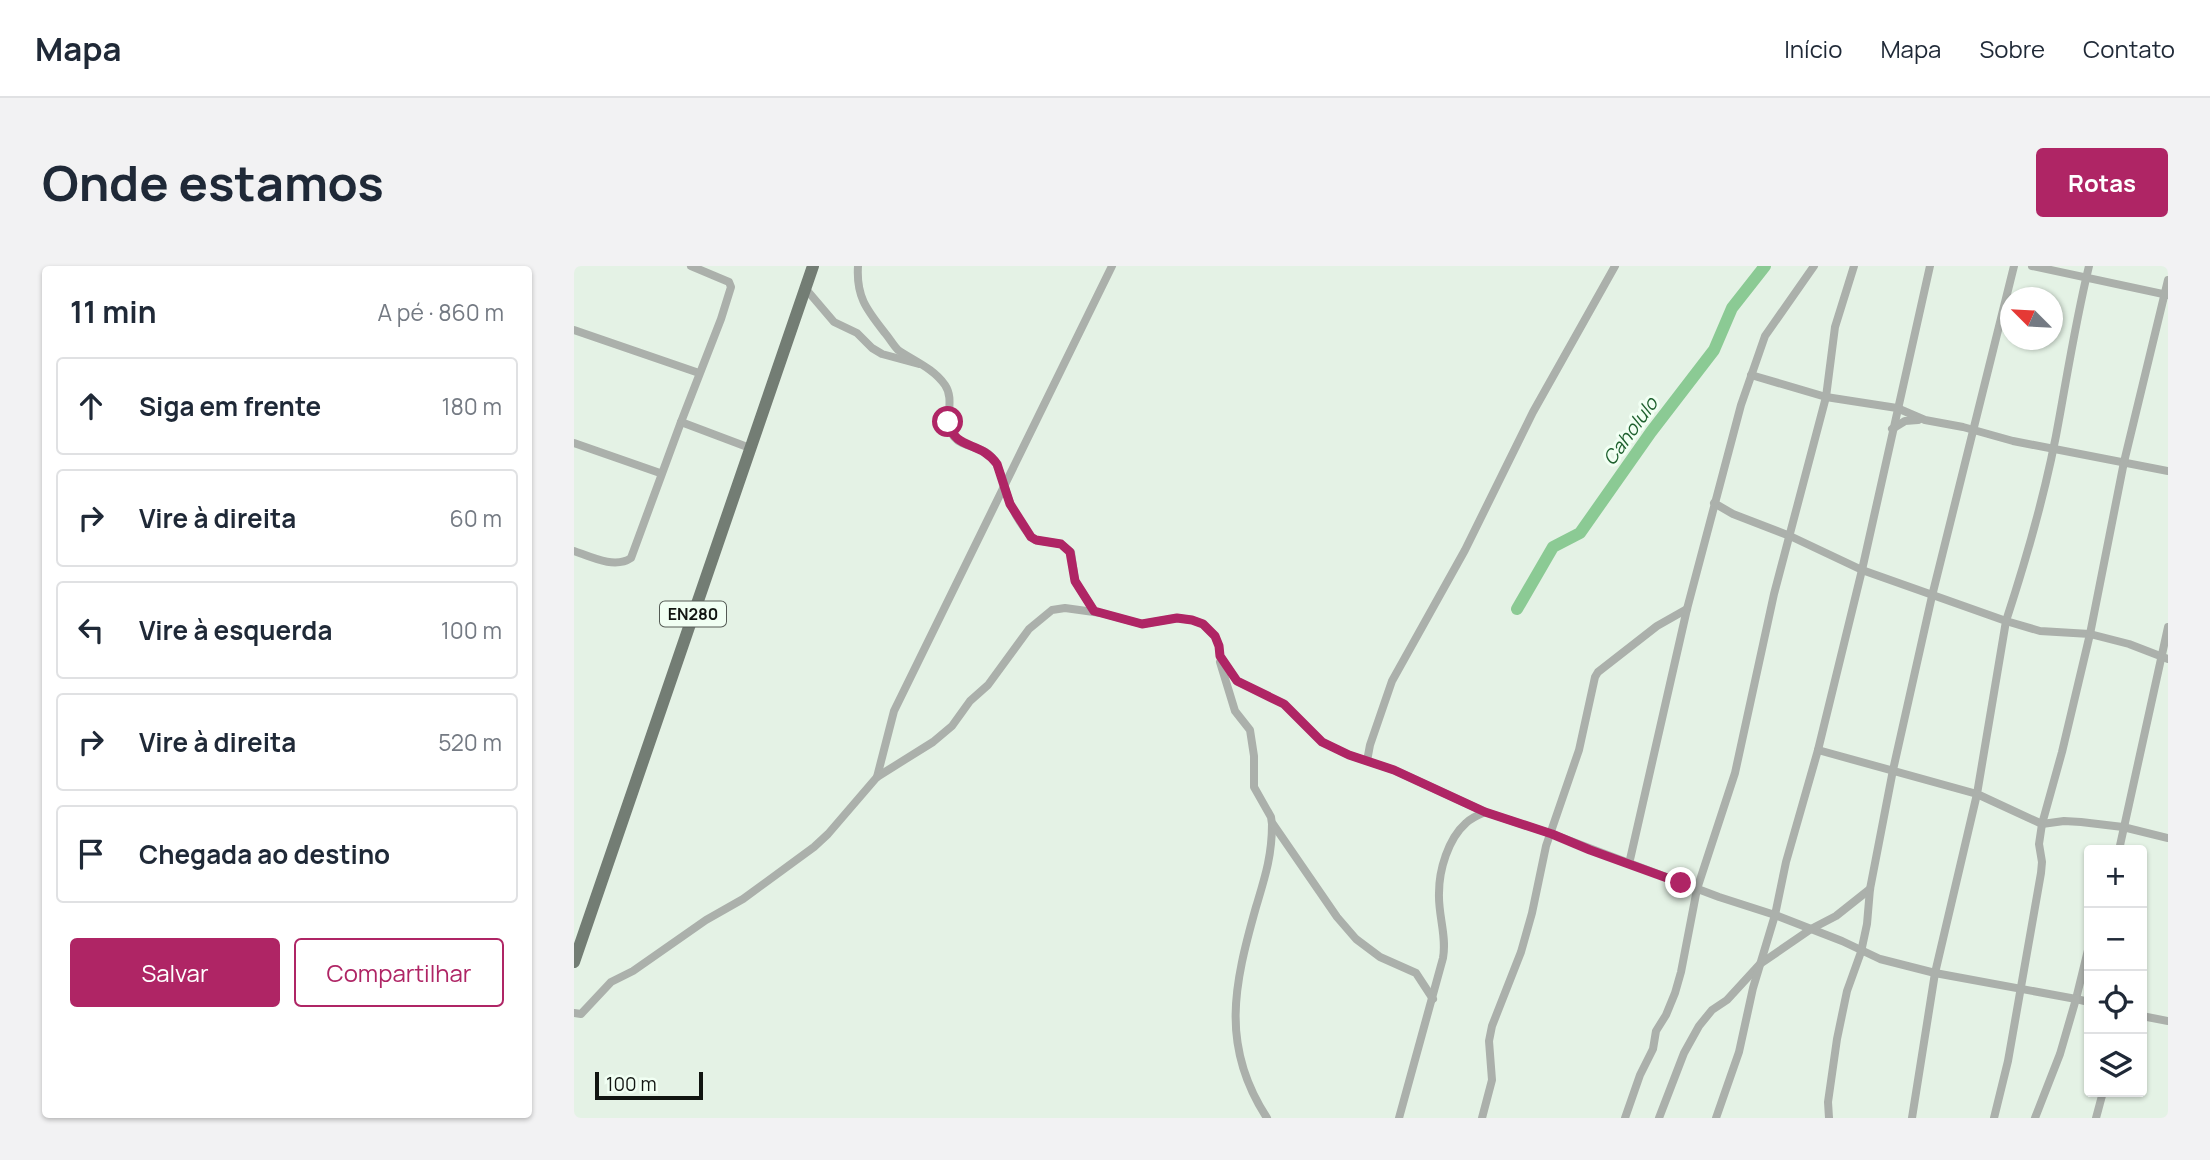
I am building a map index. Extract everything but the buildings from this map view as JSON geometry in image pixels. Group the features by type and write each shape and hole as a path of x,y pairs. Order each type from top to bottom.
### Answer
{"main road":[{"name":"EN280","path":"574,962 813,266"}],"street":[{"path":"574,551 608,562 621,563 628,561 638,540 660,473 731,287 729,282 691,266"},
{"path":"858,266 860,295 865,307 893,345 941,380 949,395 948,422 953,436 961,442 988,452 997,464 1015,514 1031,537 1061,544 1070,552 1075,581 1094,611"},
{"path":"877,777 894,711 1112,266"},
{"path":"1367,761 1392,681 1465,550 1532,412 1615,266"},
{"path":"1629,864 1687,609 1751,375 1765,336 1814,266"},
{"path":"1625,1118 1640,1075 1653,1049 1657,1031 1675,993 1696,889 1735,773 1774,594 1826,397 1835,327 1854,266"},
{"path":"1716,1118 1739,1052 1786,862 1818,750 1862,570 1930,266"},
{"path":"1829,1118 1828,1102 1837,1039 1847,991 1861,952 1870,890 1894,770 1932,596 2014,266"},
{"path":"2032,266 2167,294"},
{"path":"1912,1118 1935,973 1978,794 2006,621 2027,553 2053,448 2067,366 2089,266"},
{"path":"1994,1118 2008,1061 2041,873 2039,844 2042,824 2090,634 2124,462 2167,294 2168,280"},
{"path":"805,288 834,322 857,333 872,348 896,359 925,366"},
{"path":"574,330 699,373"},
{"path":"1751,375 1826,397 1897,408 1925,420 2013,441 2168,471"},
{"path":"1892,429 1905,421 1925,420"},
{"path":"681,422 750,447"},
{"path":"574,443 660,473"},
{"path":"1714,503 1733,514 1790,536 1862,570 1932,596 2040,631 2090,634 2129,644 2164,658"},
{"path":"574,1013 581,1014 611,982 633,971 795,862 828,834 877,777 933,742 952,726 970,701 988,685 1029,629 1052,610 1065,608 1094,611 1142,624 1166,619 1192,620 1203,624 1215,636 1231,702 1250,730 1254,756 1254,788 1271,817 1269,867 1243,955 1234,1014 1238,1049 1267,1118"},
{"path":"1482,1118 1492,1080 1489,1035 1521,952 1546,846 1579,750 1595,677 1657,626 1687,609"},
{"path":"2120,845 2164,658 2168,627"},
{"path":"1220,656 1237,681 1284,704 1322,742 1394,770 1485,812 1775,915 1880,959 1935,973 2084,1001"},
{"path":"1818,750 1978,794 2042,824 2064,821 2123,827 2168,838"},
{"path":"1399,1118 1445,947 1439,893 1444,862 1461,829 1467,822 1485,812"},
{"path":"1272,824 1337,917 1356,939 1380,957 1416,973 1433,999"},
{"path":"1659,1118 1671,1082 1699,1026 1712,1010 1727,1000 1760,964 1811,929 1836,916 1870,890"},
{"path":"2035,1118 2060,1054 2084,966"},
{"path":"2147,1017 2168,1021"},
{"path":"2096,1118 2102,1097"}],"waterway":[{"name":"Caholulo","path":"1517,609 1553,547 1580,533 1651,432 1714,350 1732,308 1765,266"}],"route":[{"path":"948,422 953,436 961,442 988,452 993,457 1010,504 1031,537 1061,544 1070,552 1075,581 1094,611 1142,624 1177,618 1203,624 1215,636 1220,656 1237,681 1277,699 1322,742 1334,749 1394,770 1504,820 1552,834 1681,883"}]}
